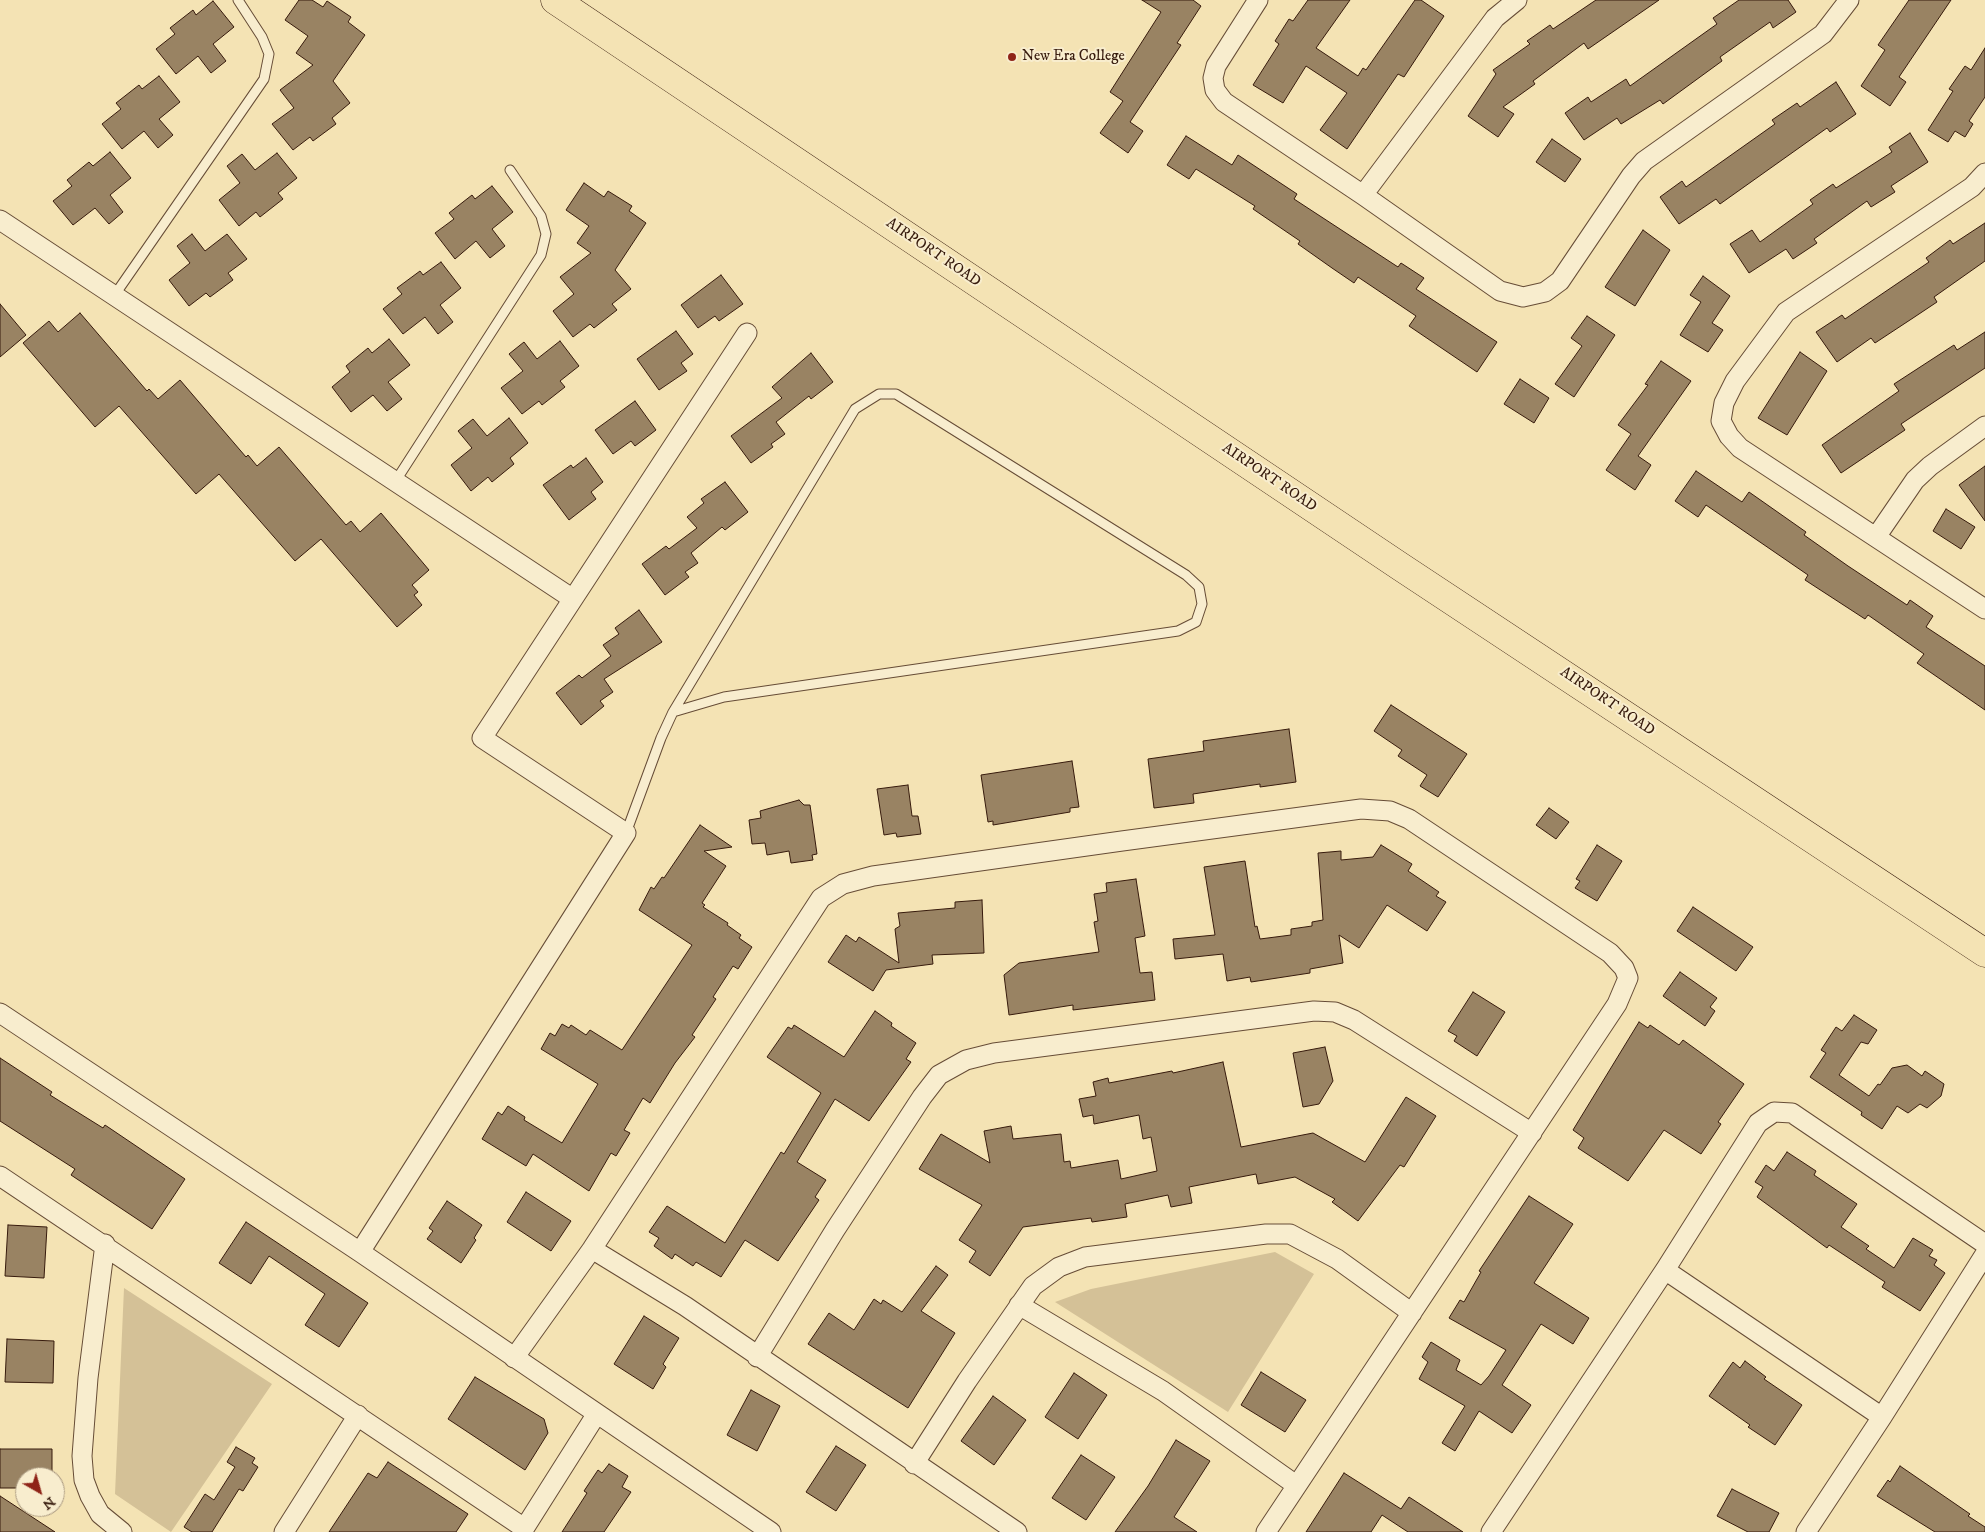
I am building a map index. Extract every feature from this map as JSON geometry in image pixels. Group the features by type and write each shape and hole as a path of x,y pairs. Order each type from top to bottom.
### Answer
{"main road":[{"name":"AIRPORT ROAD","path":"555,0 1401,567 1985,953"}],"street":[{"path":"1258,0 1216,66 1213,78 1215,90 1224,102 1500,291 1523,297 1545,292 1560,282 1637,168 1823,34 1849,0"},
{"path":"1362,195 1495,18 1517,0"},
{"path":"1985,173 1972,187 1786,312 1735,381 1724,403 1721,421 1728,436 1740,448 1985,609"},
{"path":"0,220 573,599"},
{"path":"360,1252 626,832 482,738 747,333"},
{"path":"1876,537 1915,480 1930,466 1985,426"},
{"path":"514,1358 592,1249 821,898 843,884 873,876 1361,809 1390,811 1409,819 1602,948 1624,968 1628,978 1618,1004 1266,1532"},
{"path":"757,1357 835,1230 922,1097 939,1075 966,1060 994,1053 1304,1012 1335,1012 1354,1020 1532,1133"},
{"path":"0,1013 360,1252 596,1415 771,1532"},
{"path":"1491,1532 1665,1270 1758,1123 1774,1112 1792,1113 1985,1244"},
{"path":"0,1176 105,1244 358,1415 523,1530 596,1415"},
{"path":"914,1464 1033,1286 1059,1267 1085,1257 1142,1248 1274,1234 1290,1234 1337,1259 1412,1314"},
{"path":"105,1244 88,1378 82,1456 84,1480 90,1496 100,1514 122,1532"},
{"path":"592,1249 685,1306 914,1464 1017,1532"},
{"path":"1806,1532 1882,1417 1985,1254"},
{"path":"1665,1270 1882,1417"},
{"path":"1019,1305 1162,1391 1296,1486"},
{"path":"284,1532 358,1415"}],"lane":[{"path":"114,296 264,79 269,54 262,37 238,0"},
{"path":"395,482 541,255 546,234 541,216 510,170"},
{"path":"626,832 661,738 673,712 855,409 879,394 896,394 1186,575 1199,586 1202,604 1196,622 1178,631 724,697 673,712"}],"shaded area":[{"path":"1275,1252 1314,1274 1228,1412 1055,1302 1091,1289"},
{"path":"124,1288 272,1384 171,1532 115,1494"}],"building":[{"path":"299,0 312,0 323,7 327,1 351,17 348,22 365,35 333,81 350,103 332,118 336,124 313,141 310,137 293,150 272,124 294,108 280,90 313,65 296,53 308,36 285,20"},
{"path":"1142,0 1193,0 1201,6 1177,43 1181,45 1130,122 1143,131 1128,153 1100,133 1123,101 1110,92 1161,12"},
{"path":"1308,0 1350,0 1316,48 1358,76 1363,68 1366,70 1415,0 1421,0 1444,16 1404,77 1398,74 1347,149 1320,130 1347,93 1306,66 1283,103 1253,85 1279,44 1275,41 1289,19 1293,21"},
{"path":"1596,0 1659,0 1588,49 1584,43 1533,81 1535,84 1503,107 1514,114 1498,137 1468,116 1496,74 1493,70 1530,44 1527,41 1550,25 1553,29"},
{"path":"1739,0 1788,0 1796,12 1773,28 1770,22 1720,57 1722,61 1663,104 1660,100 1621,124 1617,118 1584,140 1565,113 1588,97 1591,102 1626,79 1630,86 1717,24 1713,18"},
{"path":"1909,0 1951,0 1899,77 1906,82 1890,106 1861,86 1885,50 1878,45"},
{"path":"213,1 234,27 213,44 226,61 211,73 198,56 176,74 156,49 175,34 170,28 193,10 196,15"},
{"path":"1985,48 1985,97 1969,121 1973,124 1965,137 1955,131 1948,142 1928,130 1953,91 1949,89 1965,66 1971,70"},
{"path":"159,76 180,102 159,119 173,135 158,148 144,131 122,149 102,124 121,109 116,103 139,85 142,89"},
{"path":"1836,82 1856,114 1830,132 1827,128 1720,204 1716,199 1679,224 1660,197 1682,181 1686,187 1775,124 1772,120 1797,103 1800,107"},
{"path":"1910,133 1928,162 1891,186 1895,192 1871,207 1867,201 1814,239 1817,243 1793,259 1786,249 1749,273 1730,244 1752,230 1760,242 1813,204 1810,200 1833,184 1836,188 1892,152 1889,147"},
{"path":"1186,136 1232,165 1238,155 1297,194 1294,199 1398,267 1401,263 1424,278 1416,289 1497,342 1477,372 1409,326 1416,316 1358,277 1354,283 1332,268 1298,244 1300,241 1253,209 1255,206 1196,169 1189,179 1167,165"},
{"path":"1552,139 1581,159 1565,182 1536,162"},
{"path":"110,152 131,178 110,195 123,212 109,224 95,208 73,225 53,201 72,186 67,180 89,162 93,166"},
{"path":"277,153 297,178 278,193 283,199 260,217 256,212 239,226 219,200 240,183 227,166 242,154 255,170"},
{"path":"584,183 604,197 608,191 632,206 629,211 646,223 615,270 631,289 612,304 617,310 594,328 590,324 573,337 553,311 574,294 560,277 591,253 577,243 589,226 566,210"},
{"path":"492,186 513,212 492,229 505,246 490,258 476,241 455,259 435,233 454,219 449,213 472,195 475,199"},
{"path":"1985,223 1985,261 1934,297 1937,302 1875,343 1871,338 1837,362 1816,332 1842,315 1845,319 1929,262 1926,258 1950,240 1953,244"},
{"path":"1643,230 1670,250 1635,306 1605,287"},
{"path":"192,234 205,251 227,234 247,259 228,273 233,280 210,297 206,293 189,306 169,280 190,263 177,246"},
{"path":"441,262 461,288 440,305 453,322 438,334 425,317 403,334 383,309 402,294 397,288 420,271 423,275"},
{"path":"721,275 743,304 719,321 715,316 698,328 681,305"},
{"path":"1703,276 1730,296 1712,323 1723,330 1708,352 1680,335 1701,302 1690,295"},
{"path":"0,304 26,335 0,357"},
{"path":"80,313 147,391 149,389 158,399 180,380 246,457 248,455 257,466 279,447 346,525 351,521 360,532 381,513 429,570 412,585 418,592 414,595 422,605 397,627 321,539 295,561 219,474 196,494 119,406 95,427 23,343 49,321 58,332"},
{"path":"1587,316 1615,335 1574,397 1555,384 1582,346 1571,338"},
{"path":"676,331 693,354 681,363 687,371 659,390 637,359"},
{"path":"1985,332 1985,368 1901,424 1905,430 1841,473 1822,445 1899,391 1894,384 1954,345 1957,350"},
{"path":"389,339 410,365 388,382 402,399 387,411 373,395 351,412 332,387 350,372 346,366 368,348 372,353"},
{"path":"560,341 579,366 560,381 565,387 542,405 539,401 522,414 501,388 523,371 509,354 524,342 537,359"},
{"path":"1800,352 1827,371 1787,435 1758,418"},
{"path":"811,353 833,382 811,399 809,396 776,422 785,434 771,444 773,447 751,463 731,436 782,398 772,387"},
{"path":"1661,361 1691,381 1638,456 1651,465 1635,490 1606,470 1631,434 1618,425 1648,385 1645,384"},
{"path":"1520,379 1549,398 1534,423 1504,404"},
{"path":"635,401 656,430 635,446 631,441 613,454 595,430"},
{"path":"509,418 528,443 510,458 514,464 492,482 488,477 471,491 451,465 472,448 458,431 473,419 487,436"},
{"path":"586,458 603,482 591,492 596,499 569,520 543,485 571,465 573,468"},
{"path":"1985,466 1985,521 1959,485"},
{"path":"1696,471 1742,502 1749,492 1806,532 1804,535 1848,566 1907,605 1910,600 1933,616 1926,627 1985,666 1985,710 1917,663 1924,654 1868,615 1865,619 1805,580 1808,575 1706,505 1698,517 1675,501"},
{"path":"725,482 748,512 725,530 722,527 691,553 698,563 685,572 689,577 665,595 642,564 666,546 669,549 697,528 687,517 704,503 701,499"},
{"path":"1946,509 1975,527 1961,549 1933,531"},
{"path":"639,610 662,642 604,679 613,692 600,701 604,706 581,725 556,693 579,675 582,678 611,656 603,645 619,634 615,628"},
{"path":"1391,705 1467,754 1438,797 1420,786 1427,775 1398,756 1402,750 1374,731"},
{"path":"1289,729 1296,782 1260,787 1260,784 1193,794 1194,803 1154,808 1148,759 1204,751 1203,741"},
{"path":"1072,761 1079,807 1070,808 1070,812 993,825 993,821 988,822 981,775"},
{"path":"908,785 912,816 918,816 921,834 897,837 896,833 884,835 877,789"},
{"path":"799,800 804,805 810,805 817,854 812,855 813,860 791,863 789,851 767,855 765,843 752,844 749,820 761,818 760,811"},
{"path":"1549,808 1569,822 1556,839 1536,825"},
{"path":"700,825 732,847 704,851 726,866 702,903 705,905 703,907 728,923 727,925 741,935 739,938 752,947 738,969 733,966 713,997 716,999 692,1035 695,1037 675,1063 650,1103 643,1098 624,1130 630,1133 616,1156 611,1153 589,1191 533,1154 526,1166 482,1139 498,1112 502,1115 508,1106 525,1117 524,1120 562,1143 598,1084 541,1049 550,1033 555,1036 562,1024 569,1028 571,1025 586,1035 590,1030 622,1050 692,945 639,910 651,887 654,889 662,877 664,878"},
{"path":"1381,845 1412,864 1408,871 1439,892 1436,896 1446,902 1427,931 1387,905 1359,948 1339,935 1343,963 1310,969 1310,973 1251,982 1250,977 1227,981 1223,954 1175,959 1173,939 1215,935 1204,867 1245,861 1255,927 1257,926 1260,939 1291,935 1291,929 1312,926 1312,922 1323,920 1318,853 1341,851 1341,860 1373,857"},
{"path":"1597,845 1622,861 1597,901 1575,888 1580,881 1576,879"},
{"path":"1136,879 1145,936 1135,938 1140,973 1152,972 1155,1000 1073,1010 1073,1005 1009,1015 1004,975 1019,963 1099,952 1094,922 1098,921 1094,894 1107,892 1106,883"},
{"path":"982,900 984,953 932,955 933,964 886,970 873,991 828,962 846,935 856,942 859,937 899,963 895,929 900,926 898,913 955,908 955,902"},
{"path":"1693,907 1753,947 1736,971 1677,931"},
{"path":"1680,972 1717,998 1710,1007 1715,1011 1705,1026 1663,996"},
{"path":"1473,992 1505,1012 1477,1056 1454,1041 1457,1036 1448,1031"},
{"path":"875,1011 892,1023 891,1026 916,1043 906,1059 911,1062 869,1121 835,1099 797,1162 826,1180 815,1197 819,1200 778,1261 745,1240 721,1277 696,1262 693,1266 675,1254 672,1259 654,1246 659,1238 649,1232 667,1206 725,1243 781,1152 784,1154 821,1093 767,1057 788,1027 792,1029 794,1025 844,1057"},
{"path":"1854,1015 1877,1030 1868,1044 1861,1042 1839,1075 1869,1096 1878,1084 1880,1085 1892,1068 1907,1065 1922,1076 1925,1071 1944,1084 1941,1096 1927,1108 1920,1104 1908,1113 1897,1106 1882,1129 1861,1115 1862,1112 1810,1077 1826,1053 1821,1050 1836,1027 1842,1031"},
{"path":"1639,1022 1648,1028 1650,1025 1679,1045 1683,1040 1744,1084 1718,1122 1721,1124 1701,1154 1664,1130 1628,1181 1578,1148 1584,1138 1573,1130"},
{"path":"1325,1047 1333,1081 1319,1104 1303,1107 1293,1053"},
{"path":"0,1058 52,1092 50,1095 103,1128 105,1125 185,1179 152,1229 71,1175 75,1169 0,1121"},
{"path":"1223,1062 1241,1147 1313,1133 1365,1162 1406,1097 1436,1116 1404,1167 1400,1165 1358,1221 1332,1202 1335,1199 1295,1177 1258,1184 1256,1174 1189,1187 1192,1203 1171,1207 1168,1195 1125,1204 1127,1217 1092,1222 1091,1218 1023,1227 990,1276 969,1262 976,1251 959,1240 982,1205 919,1169 941,1134 990,1163 984,1131 1011,1126 1013,1139 1061,1134 1064,1162 1070,1161 1071,1168 1118,1160 1121,1179 1157,1171 1151,1137 1143,1139 1139,1115 1094,1124 1093,1115 1083,1117 1079,1099 1096,1096 1093,1082 1108,1078 1109,1083 1172,1071 1173,1073"},
{"path":"1787,1152 1816,1171 1814,1175 1857,1204 1841,1227 1869,1246 1866,1249 1894,1268 1913,1238 1933,1250 1929,1256 1937,1260 1934,1265 1945,1273 1920,1311 1882,1287 1885,1282 1829,1245 1827,1248 1757,1197 1763,1187 1755,1182 1766,1165 1774,1171"},
{"path":"526,1192 571,1221 551,1251 507,1222"},
{"path":"1529,1196 1573,1224 1534,1283 1589,1318 1573,1344 1541,1324 1502,1385 1531,1405 1512,1433 1479,1411 1455,1451 1442,1443 1465,1406 1419,1379 1428,1362 1422,1357 1431,1342 1460,1360 1456,1370 1481,1385 1489,1376 1506,1350 1449,1318 1460,1300 1464,1302 1481,1272 1479,1271"},
{"path":"447,1201 482,1225 474,1238 476,1240 461,1263 427,1239 433,1231 429,1228"},
{"path":"246,1222 368,1303 339,1347 305,1325 325,1294 269,1256 251,1284 219,1263"},
{"path":"8,1225 47,1227 44,1278 5,1276"},
{"path":"936,1266 948,1275 921,1311 955,1333 908,1408 808,1344 829,1313 854,1330 874,1299 881,1304 883,1300 902,1312"},
{"path":"644,1316 679,1338 663,1364 666,1367 653,1389 614,1364"},
{"path":"7,1339 54,1341 53,1383 5,1382"},
{"path":"1745,1361 1766,1377 1764,1379 1802,1405 1775,1445 1748,1427 1750,1425 1709,1396 1733,1362 1740,1368"},
{"path":"1261,1372 1306,1400 1285,1432 1241,1405"},
{"path":"1074,1373 1107,1395 1078,1439 1045,1417"},
{"path":"475,1377 544,1419 548,1433 525,1470 448,1419"},
{"path":"751,1390 780,1406 757,1451 727,1435"},
{"path":"993,1396 1026,1420 994,1465 961,1441"},
{"path":"1176,1440 1210,1461 1174,1517 1197,1532 1115,1532 1148,1486"},
{"path":"836,1446 866,1465 836,1511 806,1492"},
{"path":"236,1447 255,1458 252,1463 258,1467 243,1491 239,1489 212,1532 192,1532 184,1527 205,1494 214,1500 235,1467 227,1462"},
{"path":"0,1449 52,1449 52,1467 15,1467 15,1488 0,1488"},
{"path":"1081,1455 1115,1477 1086,1520 1052,1498"},
{"path":"388,1462 468,1514 456,1532 329,1532 368,1473 377,1478"},
{"path":"609,1464 628,1476 622,1487 631,1492 604,1532 562,1532 587,1493 584,1491 598,1470 602,1473"},
{"path":"1900,1466 1970,1514 1968,1516 1985,1527 1985,1532 1935,1532 1877,1496 1888,1480 1890,1482"},
{"path":"1344,1473 1401,1509 1409,1497 1463,1532 1408,1532 1382,1515 1371,1532 1306,1532"},
{"path":"1732,1489 1779,1513 1769,1532 1748,1532 1717,1516"},
{"path":"0,1496 15,1506 15,1517 32,1517 55,1532 0,1532"}],"place":[{"name":"New Era College","path":"1012,57"}]}
